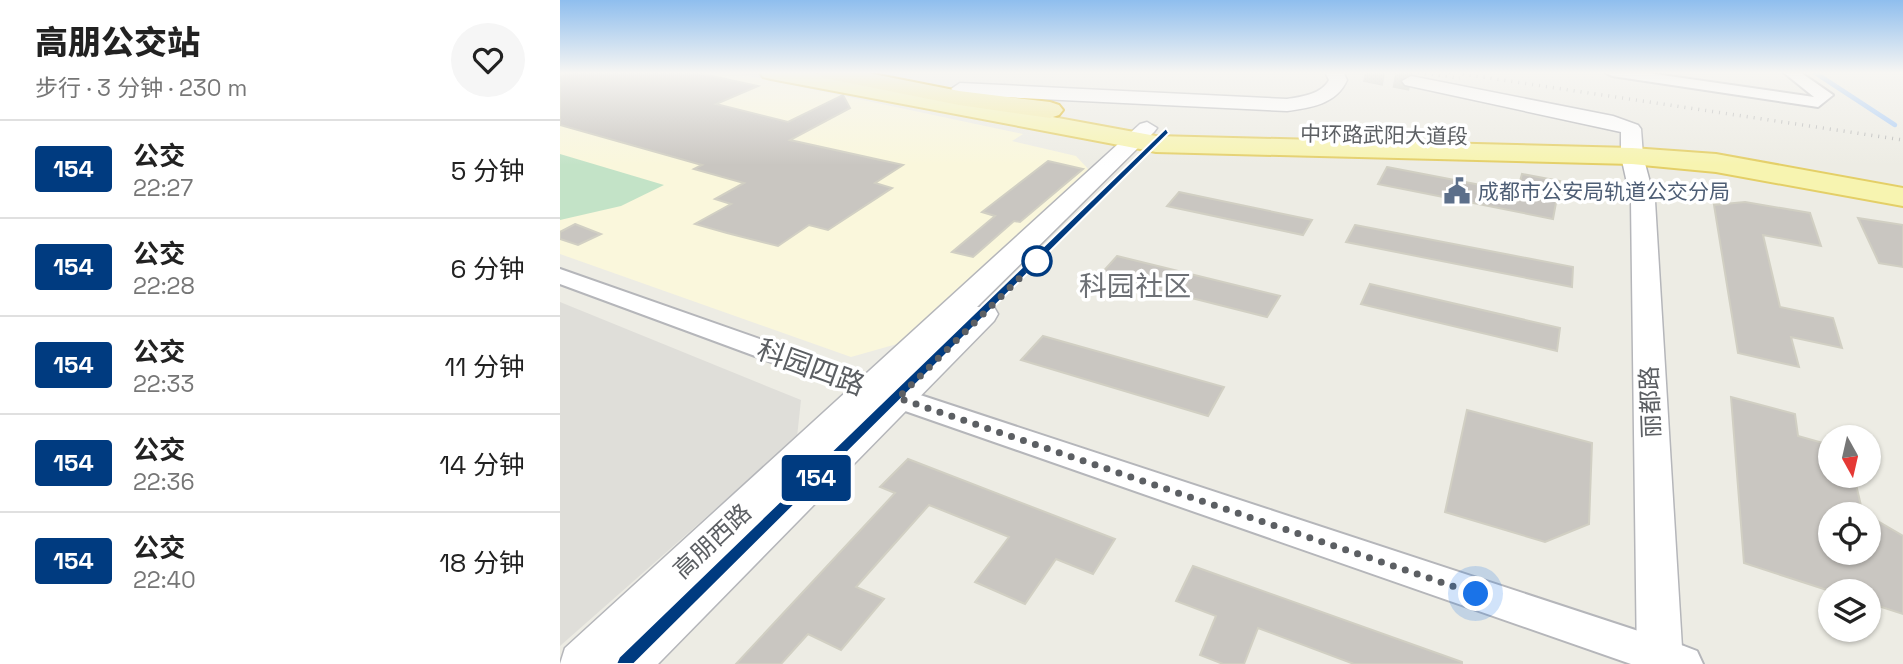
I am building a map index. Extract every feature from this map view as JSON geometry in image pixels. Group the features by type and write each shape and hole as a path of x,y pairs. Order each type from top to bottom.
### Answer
{"highway":[{"path":"1013,103 1050,110"}],"main road":[{"path":"955,103 1151,136"},
{"name":"中环路武阳大道段","path":"1050,110 1151,136 1712,150 1903,184"},
{"name":"中环路武阳大道段","path":"1632,148 1903,197"}],"street":[{"path":"1232,103 1302,103"},
{"path":"1518,103 1626,125 1631,129 1632,148"},
{"name":"高朋西路","path":"627,664 886,394 1151,136"},
{"name":"丽都路","path":"1632,148 1643,201 1668,661"},
{"name":"科园四路","path":"560,276 886,394 1668,661"},
{"name":"高朋西路","path":"582,664 886,394"}],"shaded area":[{"path":"560,103 877,103 1023,134 1012,141 1076,156 1090,171 897,344 851,357 560,254"},
{"path":"560,302 801,400 797,437 560,646"}],"green space":[{"path":"560,154 664,185 621,206 560,220"}],"building":[{"path":"560,103 718,103 716,104 788,122 827,103 847,103 850,108 790,140 903,165 875,183 892,188 828,230 809,225 778,246 695,224 731,204 715,199 744,183 694,169 702,165 560,125"},
{"path":"1048,161 1083,169 1020,222 1014,221 973,257 952,252 995,216 982,212"},
{"path":"1387,167 1517,192 1522,174 1560,181 1553,219 1378,184"},
{"path":"1179,192 1312,220 1303,235 1167,206"},
{"path":"1745,202 1810,213 1821,246 1763,235 1780,307 1833,318 1842,348 1791,337 1799,367 1738,353 1714,205"},
{"path":"1858,218 1903,225 1903,267 1879,263"},
{"path":"575,224 601,234 578,245 560,239 560,232"},
{"path":"1355,225 1573,267 1572,287 1346,242"},
{"path":"1117,256 1280,296 1267,317 1100,275"},
{"path":"1370,284 1560,328 1557,351 1361,304"},
{"path":"1043,336 1224,387 1208,416 1021,360"},
{"path":"1731,397 1795,414 1798,436 1818,442 1818,488 1857,488 1860,502 1818,502 1818,565 1881,565 1881,523 1903,536 1903,614 1881,607 1881,579 1818,579 1818,587 1744,563"},
{"path":"1467,410 1592,443 1589,524 1545,542 1445,512"},
{"path":"908,459 1115,539 1093,574 1056,559 1025,604 975,582 1009,537 929,505 856,587 884,599 841,650 808,634 781,664 736,664 895,493 880,487"},
{"path":"1193,566 1462,664 1354,664 1258,628 1244,664 1223,664 1200,655 1216,616 1176,601"}],"waterway":[{"path":"1861,103 1895,125"}],"railway":[{"path":"1656,103 1903,140"}],"bus line":[{"name":"154","path":"627,664 1156,144 1166,131"}],"place":[{"name":"成都市公安局轨道公交分局","path":"1457,191"}],"district":[{"name":"科园社区","path":"1135,286"}],"route":[{"path":"1037,261 898,398 1476,594"}]}
